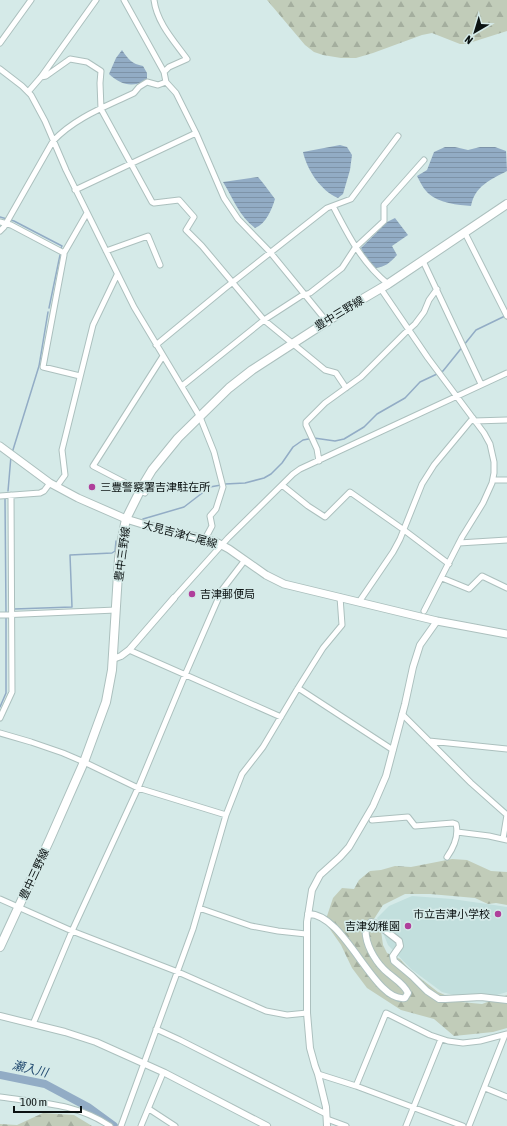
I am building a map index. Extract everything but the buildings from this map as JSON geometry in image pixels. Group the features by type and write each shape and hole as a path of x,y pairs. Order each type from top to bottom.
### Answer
{"main road":[{"name":"豊中三野線","path":"0,947 84,762 106,702 110,687 113,659 119,558 126,519 142,492 152,470 170,447 242,377 292,343 423,261 507,204"},
{"name":"大見吉津仁尾線","path":"0,446 57,486 126,519 205,539 222,545 266,575 284,584 437,621 507,634"}],"street":[{"path":"0,43 31,0"},
{"path":"28,92 41,77 96,0"},
{"path":"124,0 164,72 166,82 176,92 196,133 224,198 238,219 271,253 327,322"},
{"path":"154,0 163,26 187,59 170,67 164,72"},
{"path":"41,77 46,76 70,59 87,62 101,71 101,108 152,202 154,204 179,200 194,217 186,230 202,246 264,320 326,370 336,373 346,388"},
{"path":"0,69 28,92 45,121 75,190 117,275 156,345 200,417 214,452 223,487 216,509 210,516 212,526 205,539"},
{"path":"0,231 53,141 76,121 134,93 139,87 147,82 158,85 166,82"},
{"path":"75,190 196,133"},
{"path":"156,345 327,208 351,199 398,136"},
{"path":"182,386 264,320 310,293 342,268 355,248 384,221 384,205 424,160"},
{"path":"333,206 355,248 384,286 408,330 456,397 474,419 490,444 494,462 493,480 489,491 471,520 424,611"},
{"path":"80,376 43,367 64,253 87,214"},
{"path":"0,222 6,222 64,253"},
{"path":"465,233 507,316"},
{"path":"106,251 148,236 160,264"},
{"path":"423,261 482,384"},
{"path":"57,486 65,475 62,450 93,325 117,275"},
{"path":"319,461 317,449 306,422 325,404 361,377 415,324 424,312 429,300 437,289"},
{"path":"142,492 93,466 163,356"},
{"path":"113,659 122,656 129,650 222,545 293,474 507,373"},
{"path":"474,419 507,420"},
{"path":"359,602 400,540 422,484 434,465 474,419"},
{"path":"493,480 507,480"},
{"path":"0,496 40,493 44,491 50,482"},
{"path":"282,485 308,506 325,517 350,492 404,530 448,564"},
{"path":"0,718 12,692 11,495"},
{"path":"459,543 507,540"},
{"path":"33,1024 72,931 138,788 222,590 245,560"},
{"path":"442,578 469,589 482,576 507,588"},
{"path":"121,1126 178,972 226,815 242,774 263,746 324,648 342,625 340,597"},
{"path":"0,615 116,610"},
{"path":"327,1126 318,1074 310,1048 307,1013 306,934 312,890 315,883 324,871 340,857 355,838 373,806 386,776 413,667 420,645 437,621"},
{"path":"129,650 281,717"},
{"path":"298,688 393,750"},
{"path":"402,714 471,783 507,815 505,839 457,832"},
{"path":"0,733 42,746 84,762 138,788 226,815"},
{"path":"429,741 507,749"},
{"path":"372,820 408,817 416,826 453,822 456,824 457,832 454,847 447,857"},
{"path":"0,899 72,931 178,972 266,1011 287,1015 307,1013"},
{"path":"198,908 251,926 306,934"},
{"path":"308,914 320,917 333,926 376,979 389,992 398,997 405,998 408,993 401,984 381,966 370,950 365,930 367,925 371,922 377,924 398,941 400,946 393,956 394,961 432,996 445,1000 481,997 507,1000"},
{"path":"356,1086 386,1013 430,1035 441,1039 462,1043 480,1041 506,1035"},
{"path":"0,1016 78,1035 96,1042 163,1073 267,1126"},
{"path":"156,1030 180,1040 346,1126"},
{"path":"469,1126 506,1035"},
{"path":"406,1126 441,1039"},
{"path":"142,1126 163,1073"},
{"path":"318,1074 356,1086 463,1126"},
{"path":"485,1088 507,1097"},
{"path":"0,1097 67,1106 84,1112 110,1126"},
{"path":"149,1109 175,1126"}],"shaded area":[{"path":"122,50 131,61 143,66 147,73 147,80 132,85 122,83 109,74 116,58"},
{"path":"340,145 347,147 352,155 350,170 343,194 338,198 326,190 311,173 303,152"},
{"path":"445,147 455,147 468,150 480,147 495,147 506,151 507,171 484,184 476,193 471,206 438,200 427,192 417,176 427,170 434,152"},
{"path":"258,177 275,199 265,220 255,228 240,212 223,182"},
{"path":"395,218 408,235 392,246 397,255 392,260 385,266 375,268 364,255 361,248 387,222"},
{"path":"412,896 452,899 507,907 507,992 476,1001 442,992 411,969 388,945 377,918 389,906"}],"green space":[{"path":"267,0 507,0 507,31 466,44 460,44 432,33 422,35 356,58 341,58 314,52 305,45"},
{"path":"452,859 467,860 491,871 507,872 507,905 496,903 488,904 475,898 430,894 405,894 383,905 374,919 381,931 383,945 387,953 400,959 411,971 438,992 461,1002 482,1004 507,995 507,1028 493,1032 454,1036 434,1019 401,1010 367,988 352,968 341,945 325,922 333,898 342,888 354,889 359,880 370,871 395,866 411,867"},
{"path":"43,1113 74,1115 92,1126 0,1126 0,1124 17,1125"}],"waterway":[{"path":"0,217 14,221 62,246 61,248"},
{"path":"49,308 60,255"},
{"path":"12,453 39,366 48,312"},
{"path":"440,372 443,371 476,330 505,316"},
{"path":"225,484 245,483 264,478 271,474 282,463 293,447 303,440 314,438 335,441 344,439 364,427 377,414 405,398 420,382 437,374"},
{"path":"8,491 11,456"},
{"path":"143,519 184,507 210,487 221,485"},
{"path":"5,499 6,613"},
{"path":"14,609 72,607 70,555 112,553 115,551 116,541"},
{"path":"0,707 6,693 6,616"},
{"name":"瀬入川","path":"0,1075 45,1084 88,1107 114,1126"}],"place":[{"name":"三豊警察署吉津駐在所","path":"92,487"},
{"name":"吉津郵便局","path":"192,594"},
{"name":"市立吉津小学校","path":"498,914"},
{"name":"吉津幼稚園","path":"408,926"}]}
